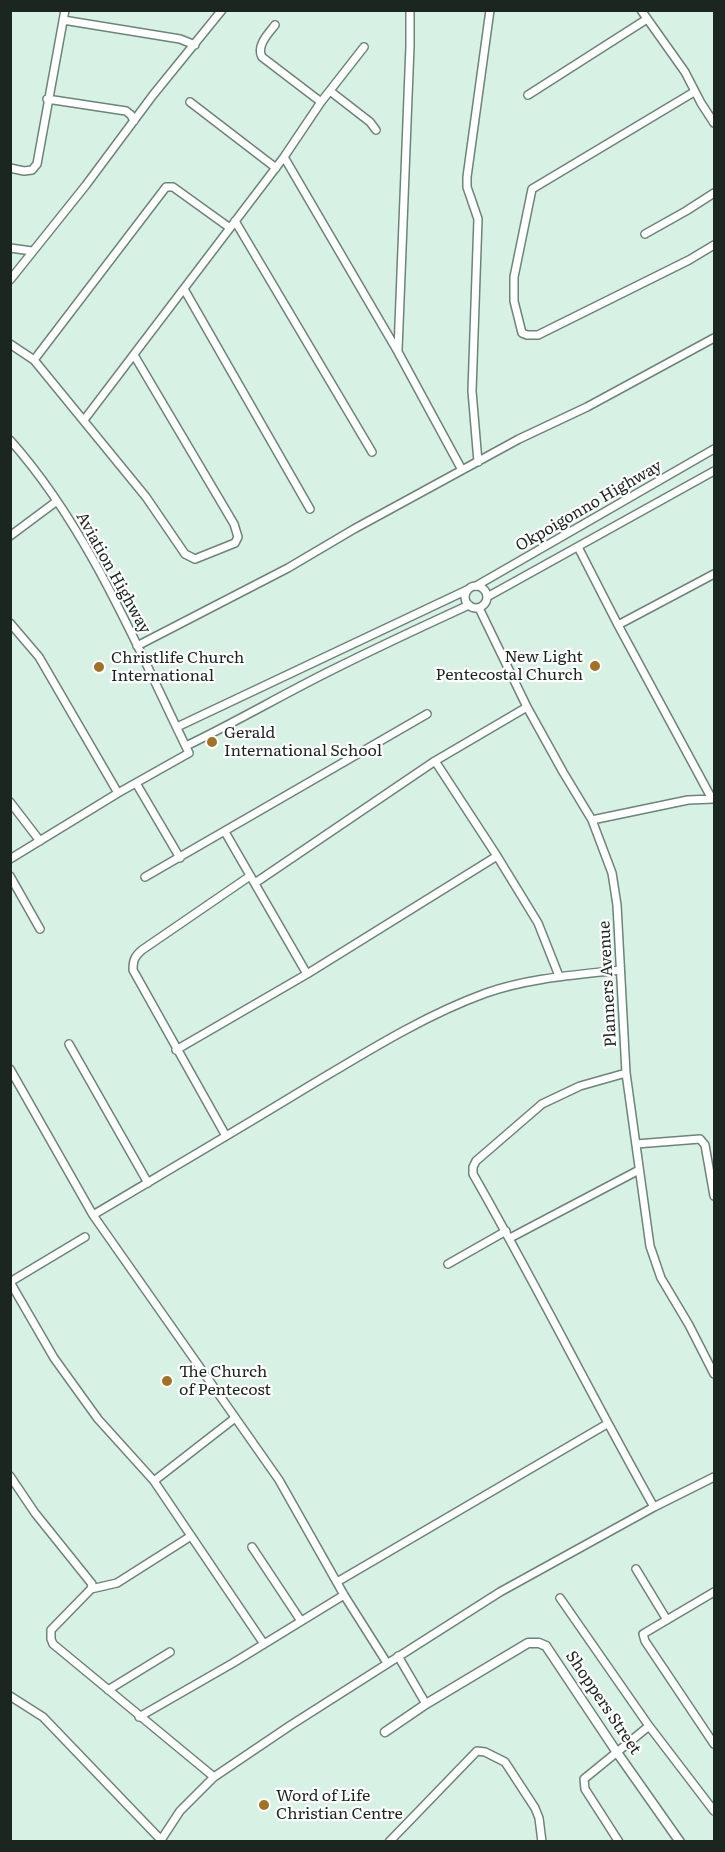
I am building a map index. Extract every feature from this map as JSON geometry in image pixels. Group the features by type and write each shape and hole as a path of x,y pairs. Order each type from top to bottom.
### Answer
{"street":[{"path":"10,168 32,170 37,164 65,10"},
{"path":"10,280 222,10"},
{"path":"398,352 410,10"},
{"path":"477,462 472,391 478,219 467,187 467,177 490,10"},
{"path":"641,10 685,72 694,92 714,123"},
{"path":"528,95 647,19"},
{"path":"63,21 180,39 195,45"},
{"path":"275,25 261,45 259,52 262,57 321,102"},
{"path":"84,420 276,168 321,102 364,47"},
{"path":"330,91 370,122 376,130"},
{"path":"694,92 532,189 514,278 514,301 522,333 538,335 689,260 714,244"},
{"path":"47,99 126,111 134,121"},
{"path":"190,102 276,168"},
{"path":"284,157 398,352 462,470"},
{"path":"34,360 166,187 173,187 230,228"},
{"path":"645,234 686,212 714,193"},
{"path":"235,221 372,452"},
{"path":"10,248 32,251"},
{"path":"184,289 310,509"},
{"path":"137,646 288,568 354,529 519,439 587,407 714,338"},
{"path":"10,344 34,360 84,420 146,497 185,554 195,559 235,543 238,537 234,524 134,355"},
{"name":"Aviation Highway","path":"10,440 26,457 57,501 85,547 188,750"},
{"name":"Okpoigonno Highway","path":"476,586 714,449"},
{"name":"Okpoigonno Highway","path":"487,597 714,471"},
{"path":"10,536 57,501"},
{"path":"578,547 618,626 713,799 688,800 592,820"},
{"path":"618,626 714,574"},
{"path":"10,859 234,723 359,657 469,605 479,608 485,604 487,597 485,590 476,586 467,590 177,727"},
{"path":"467,590 465,596 469,605"},
{"name":"Planners Avenue","path":"479,608 527,706 592,820 612,873 617,905 626,1073 650,1246 656,1268 714,1374"},
{"path":"10,622 39,657 118,793"},
{"path":"255,883 435,761 527,706"},
{"path":"145,877 427,714"},
{"path":"435,761 538,923 560,976"},
{"path":"136,783 180,858"},
{"path":"10,802 40,841"},
{"path":"225,832 307,974"},
{"path":"176,1050 307,974 497,856"},
{"path":"10,876 40,929"},
{"path":"226,1136 133,970 133,961 136,955 250,876"},
{"path":"93,1215 383,1042 448,1007 489,992 560,976 620,970"},
{"path":"69,1044 147,1182"},
{"path":"10,1069 93,1215 279,1480 344,1594 387,1663"},
{"path":"626,1073 580,1086 542,1104 476,1161 473,1174 508,1234 607,1424 654,1507"},
{"path":"636,1144 700,1140 705,1145 714,1196"},
{"path":"448,1264 639,1170"},
{"path":"85,1237 10,1282 54,1358 98,1419 154,1481 264,1644"},
{"path":"154,1481 235,1418"},
{"path":"337,1582 607,1424"},
{"path":"10,1476 35,1514 91,1581 91,1589"},
{"path":"10,1696 43,1717 162,1841 180,1811 214,1777 387,1663 500,1592 654,1507 714,1478"},
{"path":"190,1536 117,1582 91,1589 51,1630 51,1639 53,1644 139,1717 214,1777"},
{"path":"252,1547 301,1621"},
{"path":"636,1569 666,1620"},
{"path":"714,1593 643,1634 645,1641 714,1744"},
{"path":"139,1717 344,1594"},
{"path":"560,1598 649,1726 714,1811"},
{"name":"Shoppers Street","path":"385,1732 426,1704 528,1643 539,1643 546,1646 680,1842"},
{"path":"108,1690 170,1652"},
{"path":"398,1656 426,1704"},
{"path":"619,1842 583,1784 586,1775 649,1726"},
{"path":"389,1842 477,1751 505,1762 535,1808 543,1842"}],"place":[{"name":"New Light Pentecostal Church","path":"595,666"},
{"name":"Christlife Church International","path":"99,667"},
{"name":"Gerald International School","path":"212,742"},
{"name":"The Church of Pentecost","path":"167,1381"},
{"name":"Word of Life Christian Centre","path":"264,1805"}]}
